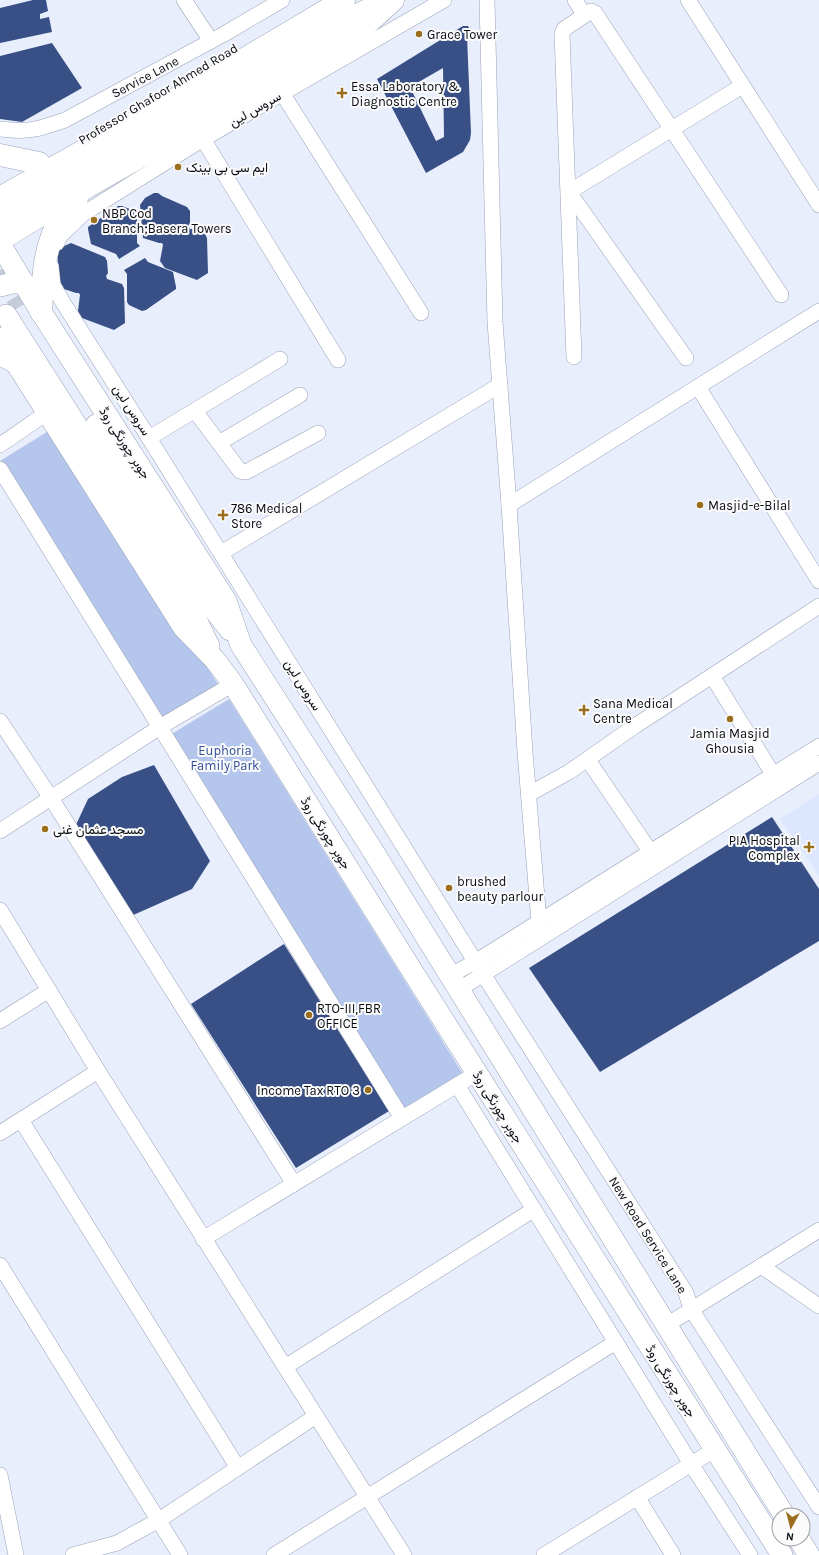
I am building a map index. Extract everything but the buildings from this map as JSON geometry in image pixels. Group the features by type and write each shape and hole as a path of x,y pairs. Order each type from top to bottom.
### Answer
{"main road":[{"name":"Professor Ghafoor Ahmed Road","path":"0,187 19,159 144,105 315,0"},
{"path":"0,198 207,80 345,7 388,0"},
{"path":"0,240 87,187 357,33 393,0"},
{"path":"0,217 345,7"},
{"path":"23,311 40,284 51,238 61,218 87,187"},
{"path":"0,244 40,284"},
{"path":"0,286 12,283 40,284"},
{"name":"جوہر چورنگی روڈ","path":"23,311 226,601 241,645 368,843 665,1326 779,1507"},
{"name":"جوہر چورنگی روڈ","path":"23,311 124,500 195,617 215,660"},
{"name":"جوہر چورنگی روڈ","path":"0,338 7,358 48,412 184,628 215,660 233,684 714,1450 782,1555"},
{"path":"593,1257 614,1242"},
{"path":"610,1285 633,1272"}],"street":[{"path":"184,0 211,41"},
{"name":"Service Lane","path":"0,129 20,132 42,128 65,120 211,41 282,0"},
{"name":"سروس لین","path":"444,0 203,139 83,214 61,235 54,250 51,262 51,274 40,284 62,301 479,968"},
{"path":"487,0 493,289 538,922"},
{"path":"575,0 584,15"},
{"path":"688,0 819,205"},
{"path":"574,357 562,34 564,29 591,11 595,13 781,295"},
{"path":"569,192 742,86"},
{"path":"282,93 421,313"},
{"path":"19,159 20,132"},
{"path":"203,139 338,360"},
{"path":"569,192 686,358"},
{"path":"509,505 819,311"},
{"path":"149,438 280,359"},
{"path":"220,553 500,385"},
{"path":"698,387 819,581"},
{"path":"219,443 300,395"},
{"path":"195,411 240,471 246,472 318,433"},
{"path":"0,445 48,412"},
{"path":"0,469 402,1118"},
{"path":"529,794 588,760 635,726 819,606"},
{"path":"712,676 774,774"},
{"path":"0,831 160,727 233,684"},
{"path":"0,721 51,798 294,1184"},
{"path":"454,983 654,858 774,774 819,746"},
{"path":"588,760 654,858"},
{"path":"479,968 538,922 654,858 819,763"},
{"path":"0,910 98,1071 316,1416 369,1497 404,1555"},
{"name":"New Road Service Lane","path":"479,968 686,1293 691,1309 819,1508"},
{"path":"0,1021 49,990"},
{"path":"0,1133 98,1071"},
{"path":"204,1239 477,1073"},
{"path":"456,1085 691,1464 750,1555"},
{"path":"21,1120 238,1468"},
{"path":"285,1367 533,1210"},
{"path":"665,1326 819,1230"},
{"path":"0,1265 180,1555"},
{"path":"761,1266 819,1306"},
{"path":"284,1553 369,1497 616,1342"},
{"path":"73,1555 117,1543 159,1520 316,1416"},
{"path":"544,1555 714,1450"},
{"path":"0,1476 16,1555"},
{"path":"637,1497 674,1555"}],"shaded area":[{"name":"PIA Hospital Complex","path":"819,794 819,876 780,819"}],"green space":[{"path":"55,427 219,686 163,721 0,463 0,461"},
{"name":"Euphoria Family Park","path":"229,699 463,1074 405,1109 170,735"}],"tunnel":[{"path":"0,270 21,306"}],"place":[{"name":"Grace Tower","path":"419,34"},
{"name":"Essa Laboratory & Diagnostic Centre","path":"342,93"},
{"name":"ایم سی بی بینک","path":"178,167"},
{"name":"NBP Cod Branch;Basera Towers","path":"94,220"},
{"name":"Masjid-e-Bilal","path":"700,505"},
{"name":"786 Medical Store","path":"223,515"},
{"name":"Sana Medical Centre","path":"584,710"},
{"name":"Jamia Masjid Ghousia","path":"730,719"},
{"name":"مسجد عثمان غنی","path":"45,829"},
{"name":"PIA Hospital Complex","path":"809,847"},
{"name":"brushed beauty parlour","path":"449,888"},
{"name":"RTO-III,FBR OFFICE","path":"309,1015"},
{"name":"Income Tax RTO 3","path":"368,1090"}]}
